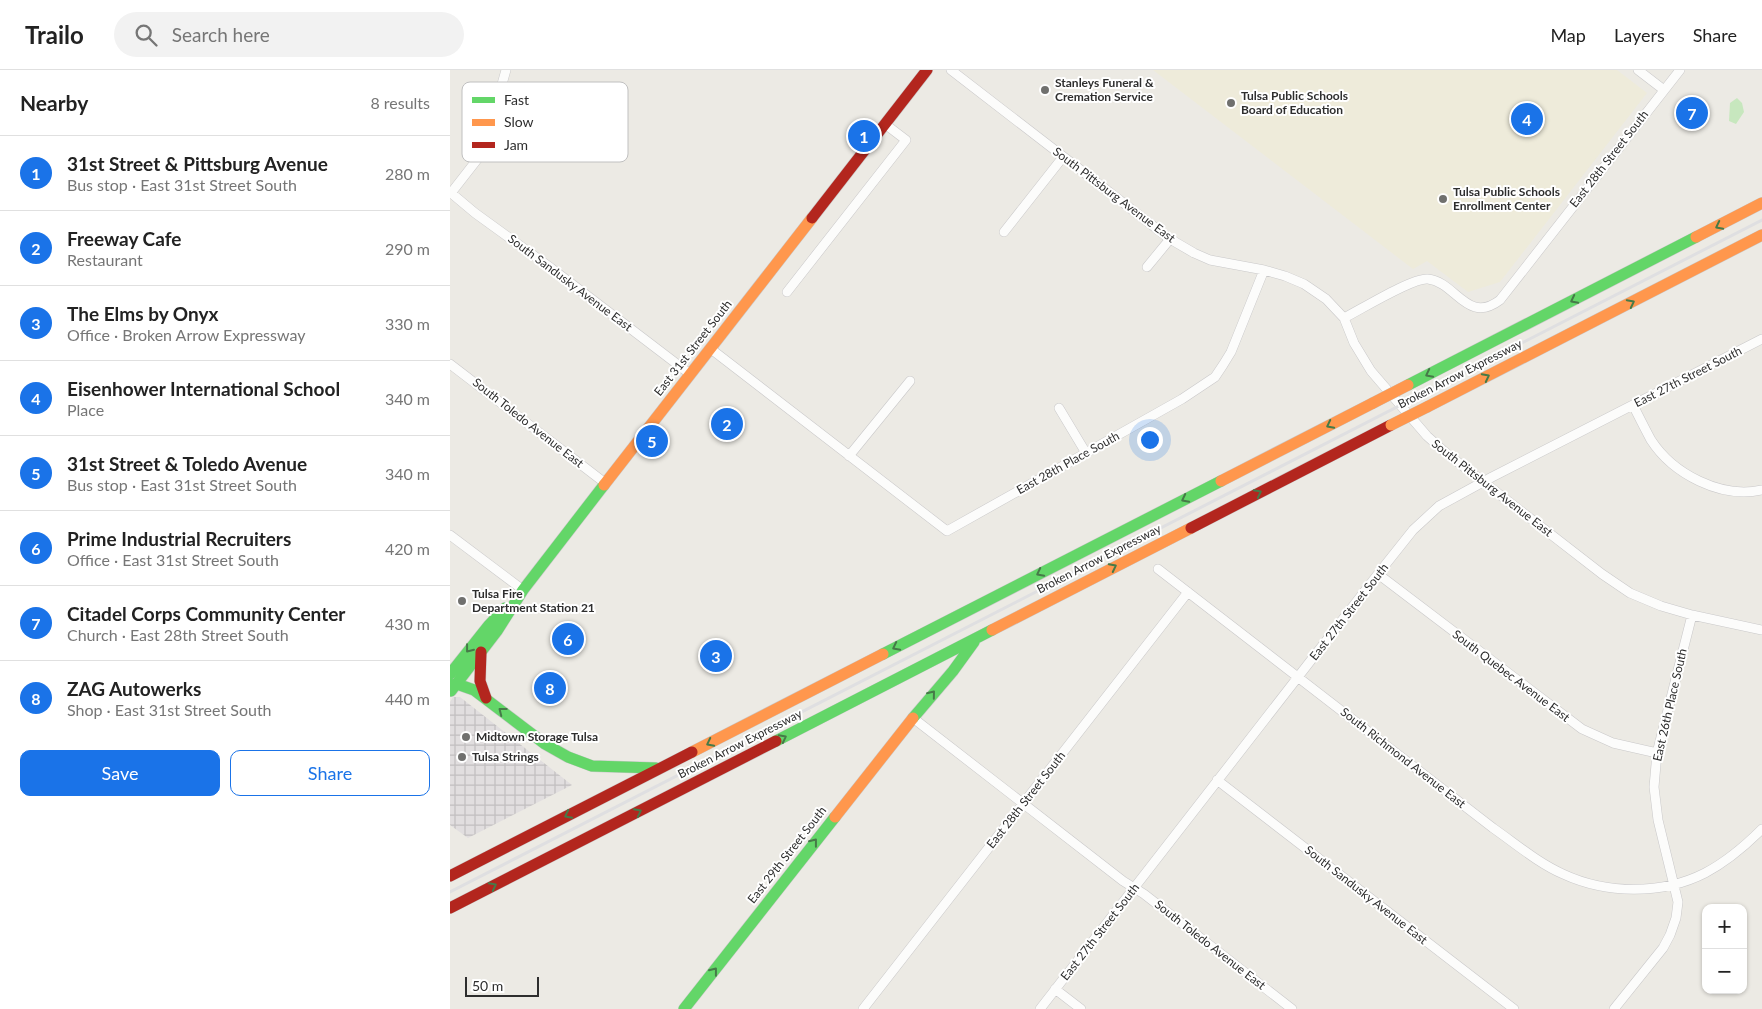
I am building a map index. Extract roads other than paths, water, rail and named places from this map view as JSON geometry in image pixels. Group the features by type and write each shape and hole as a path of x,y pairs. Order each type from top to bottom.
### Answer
{"main road":[{"name":"East 31st Street South","path":"452,683 481,652 523,590 927,70"},
{"name":"Broken Arrow Expressway","path":"450,876 1762,204"},
{"name":"Broken Arrow Expressway","path":"450,908 1762,235"},
{"name":"East 31st Street South","path":"452,683 489,625 523,590"},
{"name":"East 29th Street South","path":"684,1009 976,639"},
{"path":"481,652 480,681 486,698"},
{"path":"452,683 467,686 486,698 545,744 568,758 592,766 658,768"}],"street":[{"name":"South Pittsburg Avenue East","path":"951,70 1170,239 1210,260 1264,270 1304,284 1326,299 1344,318 1354,343 1371,371 1427,436 1602,574 1642,599 1661,606 1692,615 1762,630"},
{"path":"1638,70 1664,90"},
{"name":"East 28th Street South","path":"1344,318 1412,283 1427,279 1438,282 1470,305 1482,308 1500,300 1680,70"},
{"path":"787,292 906,140 886,124"},
{"path":"1004,232 1063,156"},
{"path":"451,192 475,162"},
{"name":"South Sandusky Avenue East","path":"451,192 475,213 551,268 690,374"},
{"path":"1148,267 1170,239"},
{"name":"East 28th Place South","path":"850,456 947,531 1182,399 1215,377 1231,352 1264,270"},
{"name":"East 27th Street South","path":"1040,1009 1413,530 1439,506 1483,481 1762,339"},
{"path":"711,348 850,456 910,381"},
{"name":"South Toledo Avenue East","path":"450,364 605,483"},
{"path":"1633,405 1657,448 1676,467 1690,476 1720,488 1741,492 1762,490"},
{"path":"1059,408 1086,453"},
{"path":"450,535 523,590"},
{"name":"South Richmond Avenue East","path":"1158,569 1486,822 1541,862 1563,874 1585,883 1613,889 1636,889 1673,884 1703,874 1721,864 1762,829"},
{"name":"South Quebec Avenue East","path":"1378,574 1582,730 1614,743 1657,753"},
{"name":"East 28th Street South","path":"863,1009 1188,592"},
{"name":"East 26th Place South","path":"1614,1009 1663,948 1676,918 1678,902 1662,840 1654,787 1657,753 1692,615"},
{"name":"South Toledo Avenue East","path":"913,718 1022,804 1292,1009"},
{"name":"South Sandusky Avenue East","path":"1217,780 1514,1009"},
{"path":"1055,989 1081,1009"}],"railway":[{"path":"450,892 1762,220"}],"place":[{"name":"Stanleys Funeral & Cremation Service","path":"1045,90"},
{"name":"Tulsa Public Schools Board of Education","path":"1231,103"},
{"name":"Citadel Corps Community Center","path":"1692,113"},
{"name":"Eisenhower International School","path":"1527,119"},
{"name":"31st Street & Pittsburg Avenue","path":"864,136"},
{"name":"Tulsa Public Schools Enrollment Center","path":"1443,199"},
{"name":"Freeway Cafe","path":"727,424"},
{"name":"31st Street & Toledo Avenue","path":"652,441"},
{"name":"Tulsa Fire Department Station 21","path":"462,601"},
{"name":"Prime Industrial Recruiters","path":"568,639"},
{"name":"The Elms by Onyx","path":"716,656"},
{"name":"ZAG Autowerks","path":"550,688"},
{"name":"Midtown Storage Tulsa","path":"466,737"},
{"name":"Tulsa Strings","path":"462,757"}]}
